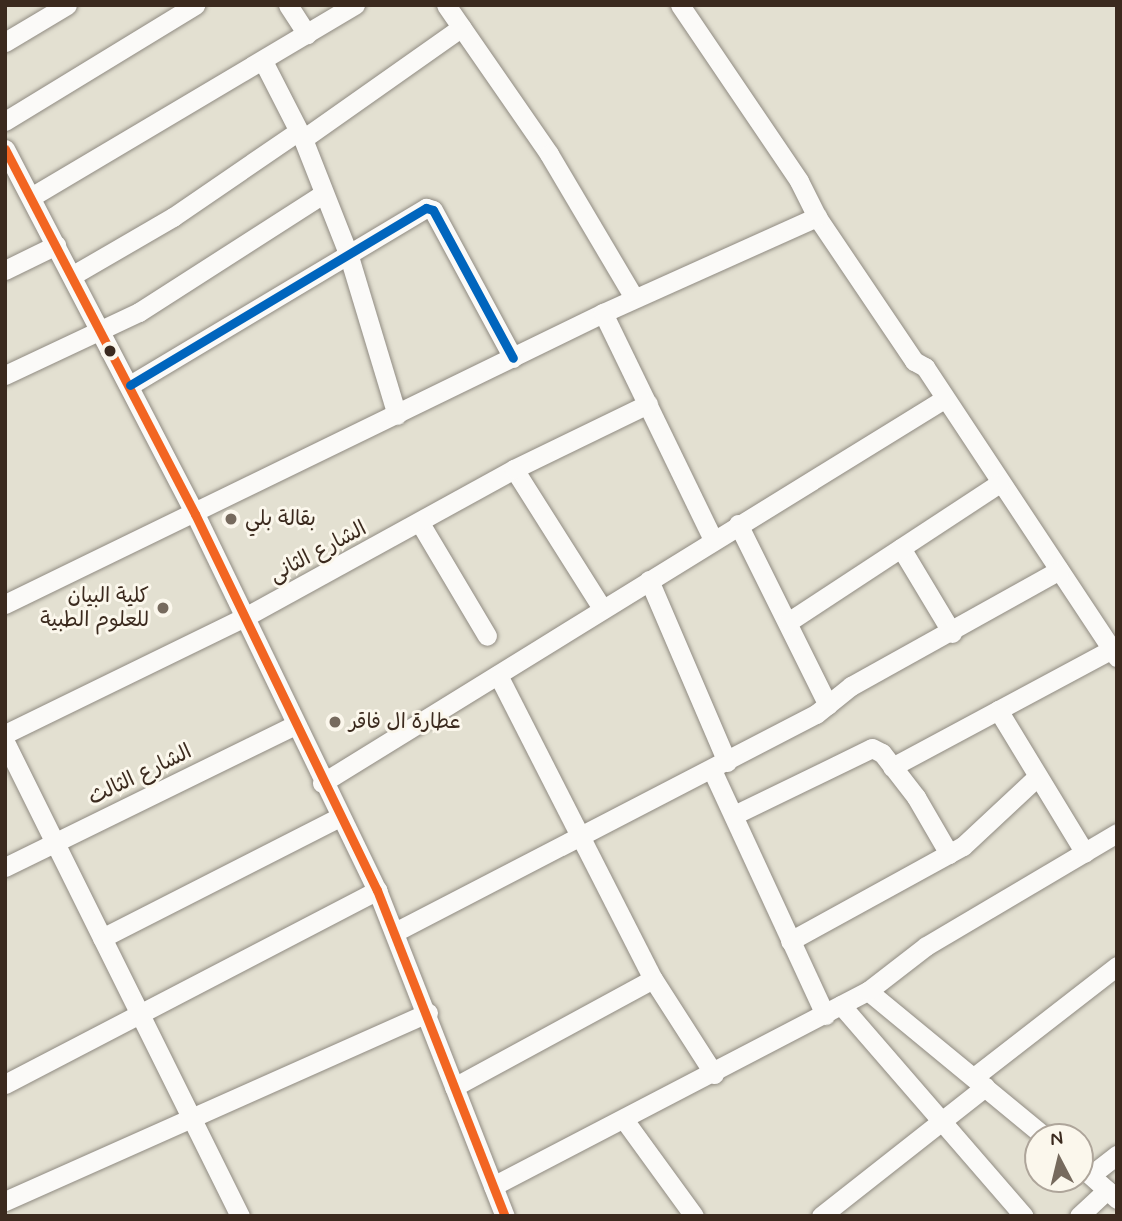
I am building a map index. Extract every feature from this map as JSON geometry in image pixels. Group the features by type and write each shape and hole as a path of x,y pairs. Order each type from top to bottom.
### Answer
{"street":[{"path":"5,42 67,5"},
{"path":"5,121 195,5"},
{"path":"288,5 307,34"},
{"path":"31,197 355,5"},
{"path":"680,5 799,181 817,217 944,399 1114,653 998,710 892,767"},
{"path":"451,6 462,27 549,154 634,298"},
{"path":"73,275 173,217 462,27"},
{"path":"263,61 300,136 348,253 397,415"},
{"path":"5,149 13,181 31,197 130,385 195,514 338,818 377,890 428,1013 505,1216"},
{"path":"5,375 139,312 323,194"},
{"path":"130,385 348,253 431,207 513,358"},
{"path":"5,604 195,514 634,298 817,217"},
{"path":"5,270 56,245"},
{"path":"603,313 713,540"},
{"path":"322,783 944,399"},
{"name":"الشارع الثانى","path":"5,734 243,618 514,469 648,404"},
{"path":"514,469 602,608"},
{"path":"788,622 1000,483"},
{"path":"420,523 487,636"},
{"path":"738,524 828,705"},
{"path":"901,548 952,633"},
{"path":"395,932 578,835 719,766 828,705 851,686 952,633 1059,570"},
{"path":"649,580 719,766 734,815 790,941 833,1010 940,1121 1024,1216"},
{"path":"498,675 653,979 714,1074"},
{"path":"998,710 1036,778 1085,853"},
{"name":"الشارع الثالث","path":"5,867 295,725"},
{"path":"5,742 240,1216"},
{"path":"734,815 864,749 877,750 916,797 949,854"},
{"path":"790,941 949,854 973,838 1036,778"},
{"path":"102,938 338,818"},
{"path":"493,1186 625,1121 868,992 926,946 1117,833"},
{"path":"5,1084 377,890"},
{"path":"821,1216 940,1121 979,1082 1117,965"},
{"path":"454,1087 653,979"},
{"path":"868,992 1028,1123"},
{"path":"5,1201 428,1013"},
{"path":"625,1121 690,1214"},
{"path":"1094,1167 1117,1155"},
{"path":"1079,1216 1112,1195 1094,1178"}],"transit line":[{"path":"5,149 195,514 377,890 505,1216"},
{"path":"130,385 426,208 433,210 513,358"}],"place":[{"name":"بقالة بلي","path":"231,519"},
{"name":"كلية البيان للعلوم الطبية","path":"163,608"},
{"name":"عطارة ال فاقر","path":"335,722"}]}
